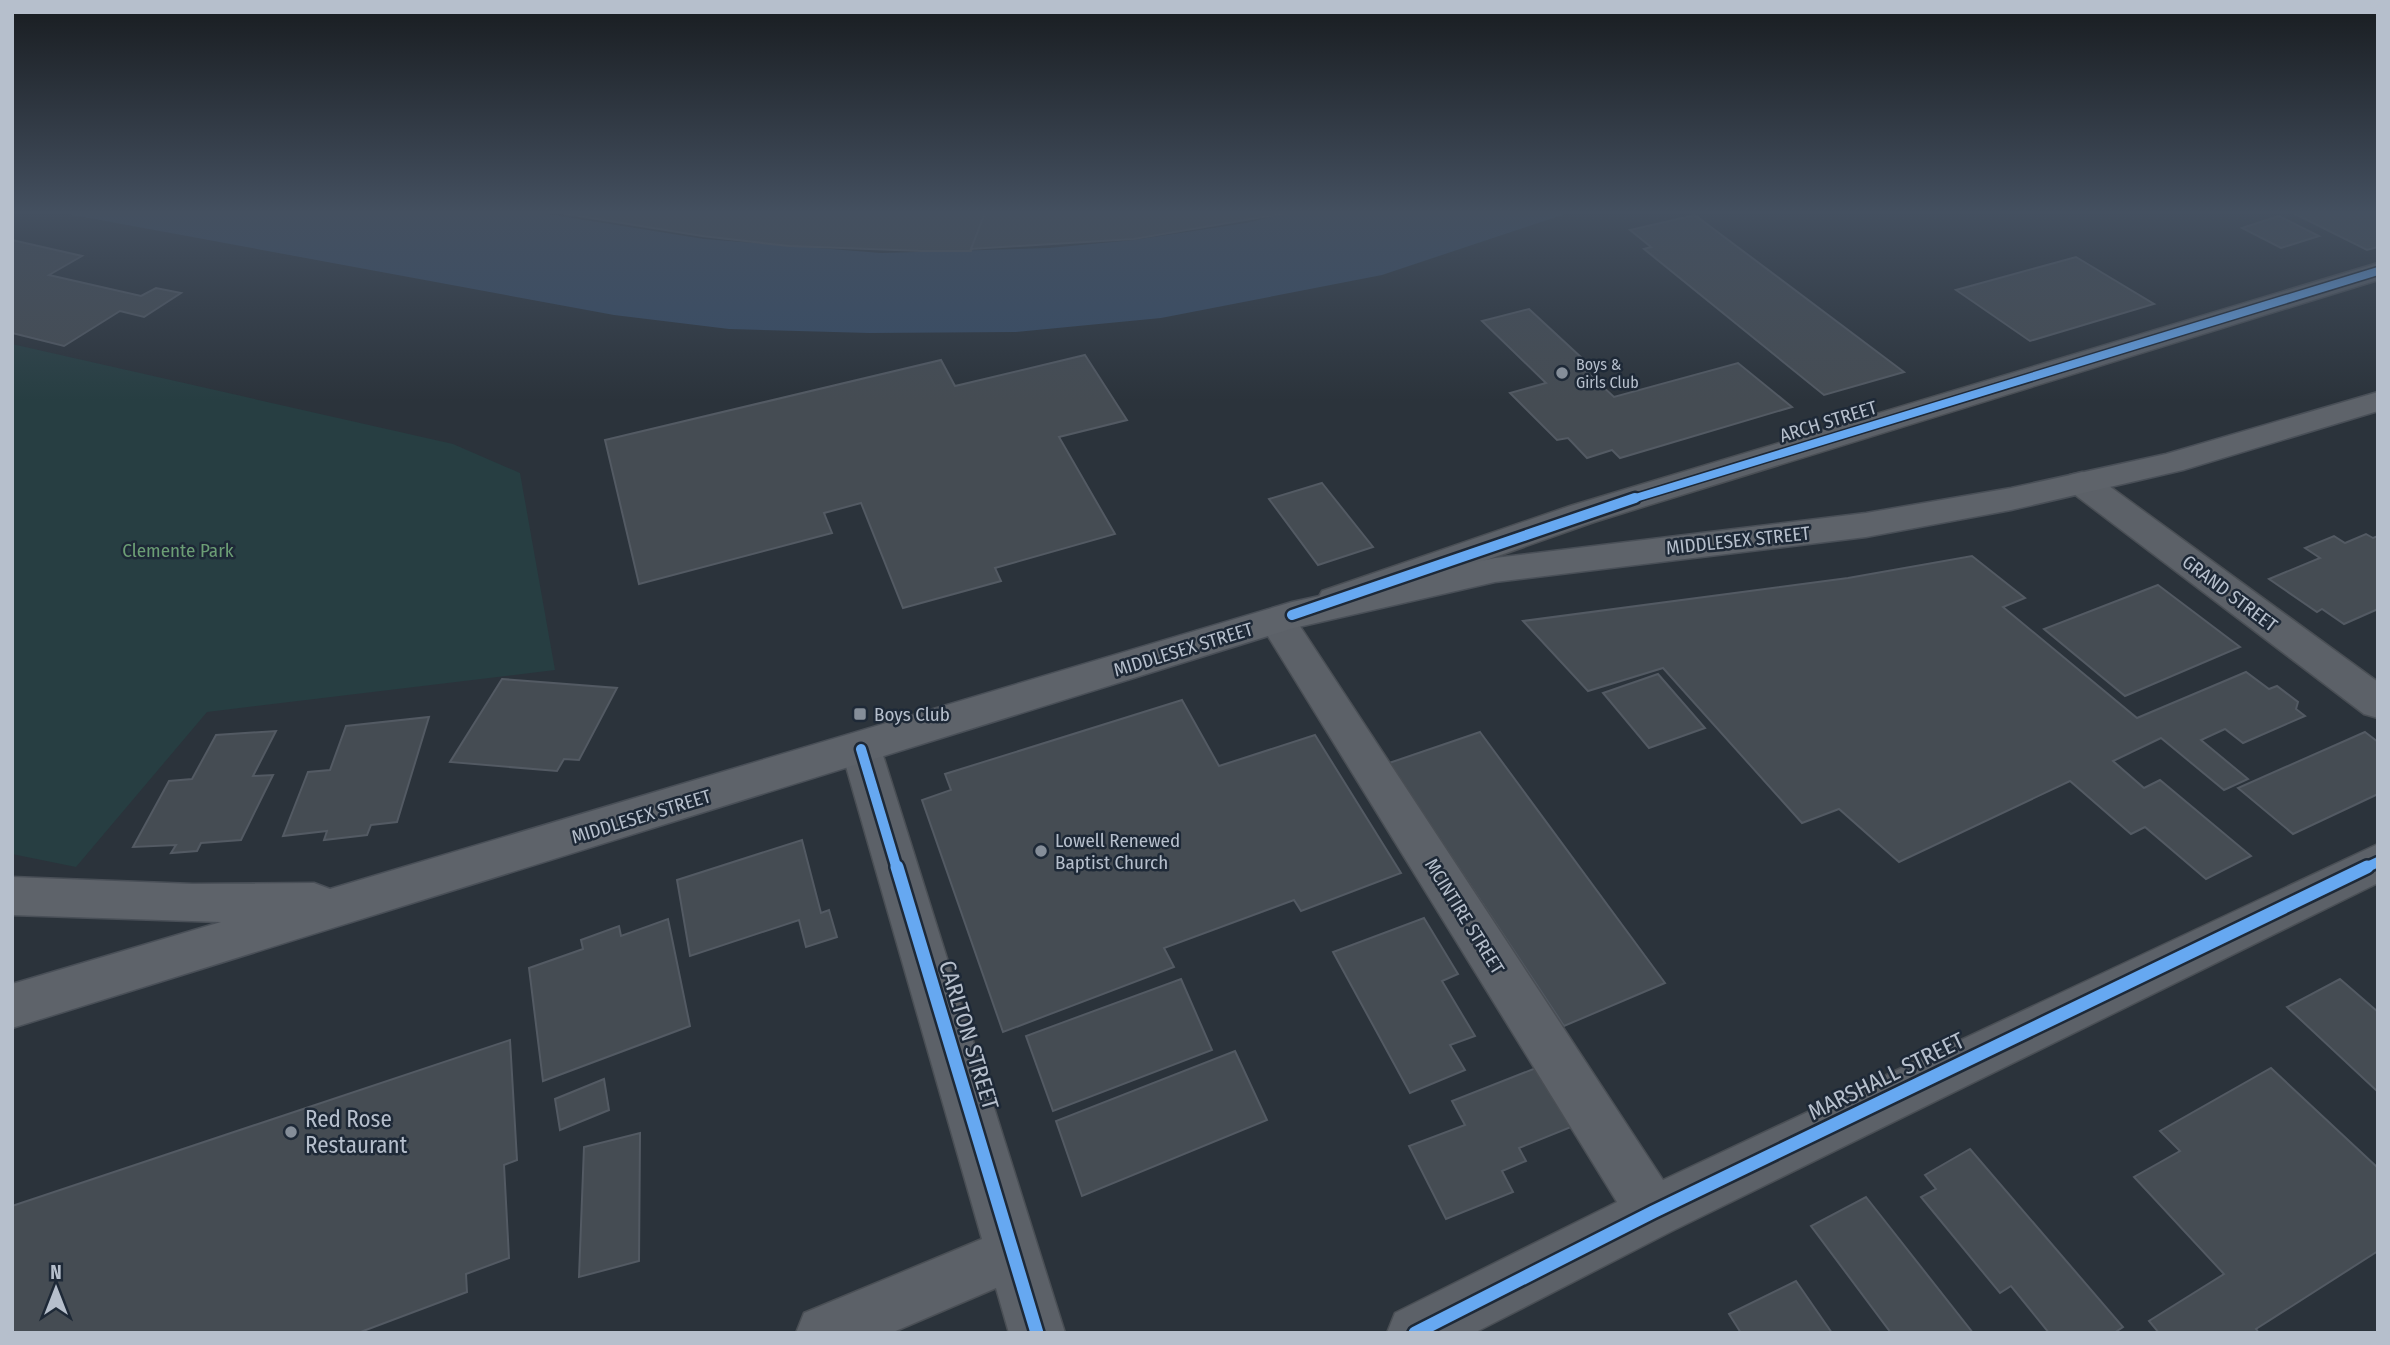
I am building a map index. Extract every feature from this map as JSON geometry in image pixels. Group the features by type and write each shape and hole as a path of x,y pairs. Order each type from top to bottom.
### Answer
{"main road":[{"name":"MIDDLESEX STREET","path":"12,1006 1285,618 1495,570 1866,525 2011,499 2259,439 2378,401"},
{"path":"12,895 193,903 359,902"}],"street":[{"name":"ARCH STREET","path":"1285,618 1582,514 2362,276"},
{"name":"GRAND STREET","path":"2082,483 2374,695"},
{"name":"MCINTIRE STREET","path":"1285,618 1653,1212"},
{"name":"CARLTON STREET","path":"860,749 1037,1333"},
{"name":"MARSHALL STREET","path":"1415,1333 1653,1212 2378,862"},
{"path":"824,1333 1013,1253"}],"green space":[{"name":"Clemente Park","path":"12,344 453,444 520,473 555,670 207,712 76,867 12,854"}],"water":[{"path":"402,276 1378,276 1161,318 1016,332 869,333 729,329 614,315"}],"building":[{"path":"12,276 52,276 141,296 156,288 181,293 144,317 120,311 64,346 12,333"},
{"path":"1677,276 1776,276 1904,372 1824,395"},
{"path":"2008,276 2107,276 2154,304 2030,341 1956,290"},
{"name":"Boys & Girls Club","path":"1529,309 1583,359 1575,361 1614,397 1738,363 1792,407 1620,458 1612,450 1587,458 1568,438 1557,440 1510,393 1546,383 1482,321"},
{"path":"1085,355 1127,420 1059,437 1115,534 995,568 1001,581 903,608 861,503 824,513 832,533 639,584 605,440 941,360 955,386"},
{"path":"1322,483 1373,547 1318,565 1269,499"},
{"path":"2366,534 2373,538 2378,536 2378,609 2344,624 2322,609 2317,612 2269,579 2320,558 2305,548 2334,536 2345,543"},
{"path":"1972,556 2025,598 2003,607 2137,718 2246,672 2269,689 2277,686 2298,702 2296,709 2305,716 2243,743 2225,729 2201,740 2248,779 2224,790 2161,738 2113,761 2144,788 2160,780 2251,856 2206,879 2145,827 2131,834 2070,781 1899,862 1839,809 1802,823 1663,668 1588,691 1523,621 1848,578"},
{"path":"2158,585 2240,647 2125,696 2044,629"},
{"path":"1658,674 1705,728 1649,748 1603,693"},
{"path":"502,679 617,688 579,760 564,759 557,771 450,762"},
{"path":"1182,700 1219,766 1315,735 1401,873 1301,911 1294,900 1164,948 1174,967 1003,1032 922,800 951,790 945,774"},
{"path":"429,717 397,822 371,825 367,835 324,840 327,831 283,836 308,772 330,770 346,726"},
{"path":"276,731 253,776 273,775 241,840 201,843 197,851 171,853 176,845 133,847 169,781 192,779 216,735"},
{"path":"1480,732 1665,983 1564,1026 1389,763"},
{"path":"2365,732 2378,742 2378,794 2293,834 2238,788"},
{"path":"802,840 821,913 829,910 837,937 806,947 799,920 690,956 677,880"},
{"path":"1424,918 1458,974 1442,981 1475,1036 1450,1045 1465,1070 1410,1093 1333,952"},
{"path":"668,919 690,1026 543,1081 529,968 583,949 581,940 619,926 621,936"},
{"path":"1181,979 1212,1050 1053,1111 1026,1036"},
{"path":"2340,979 2378,1012 2378,1092 2287,1007"},
{"path":"510,1040 517,1160 504,1165 509,1258 466,1274 467,1292 358,1333 12,1333 12,1206"},
{"path":"1235,1051 1267,1120 1082,1196 1056,1121"},
{"path":"1536,1068 1571,1127 1519,1148 1526,1161 1502,1171 1513,1192 1446,1219 1409,1146 1465,1125 1452,1101"},
{"path":"2271,1068 2378,1168 2378,1251 2256,1329 2259,1333 2159,1333 2149,1321 2224,1274 2134,1177 2180,1151 2160,1131"},
{"path":"604,1079 609,1110 560,1130 555,1099"},
{"path":"640,1133 639,1261 579,1277 584,1147"},
{"path":"1970,1149 2123,1327 2114,1333 2049,1333 2011,1286 2000,1293 1921,1197 1936,1189 1925,1175"},
{"path":"1866,1197 1973,1333 1891,1333 1811,1226"},
{"path":"1796,1281 1832,1333 1741,1333 1729,1314"}],"cycle path":[{"path":"1292,615 1582,514 2362,276"},
{"path":"861,749 1037,1333"},
{"path":"1415,1333 1653,1212 2378,862"}],"place":[{"name":"Boys & Girls Club","path":"1562,373"},
{"name":"Boys Club","path":"860,714"},
{"name":"Lowell Renewed Baptist Church","path":"1041,851"},
{"name":"Red Rose Restaurant","path":"291,1132"}]}
